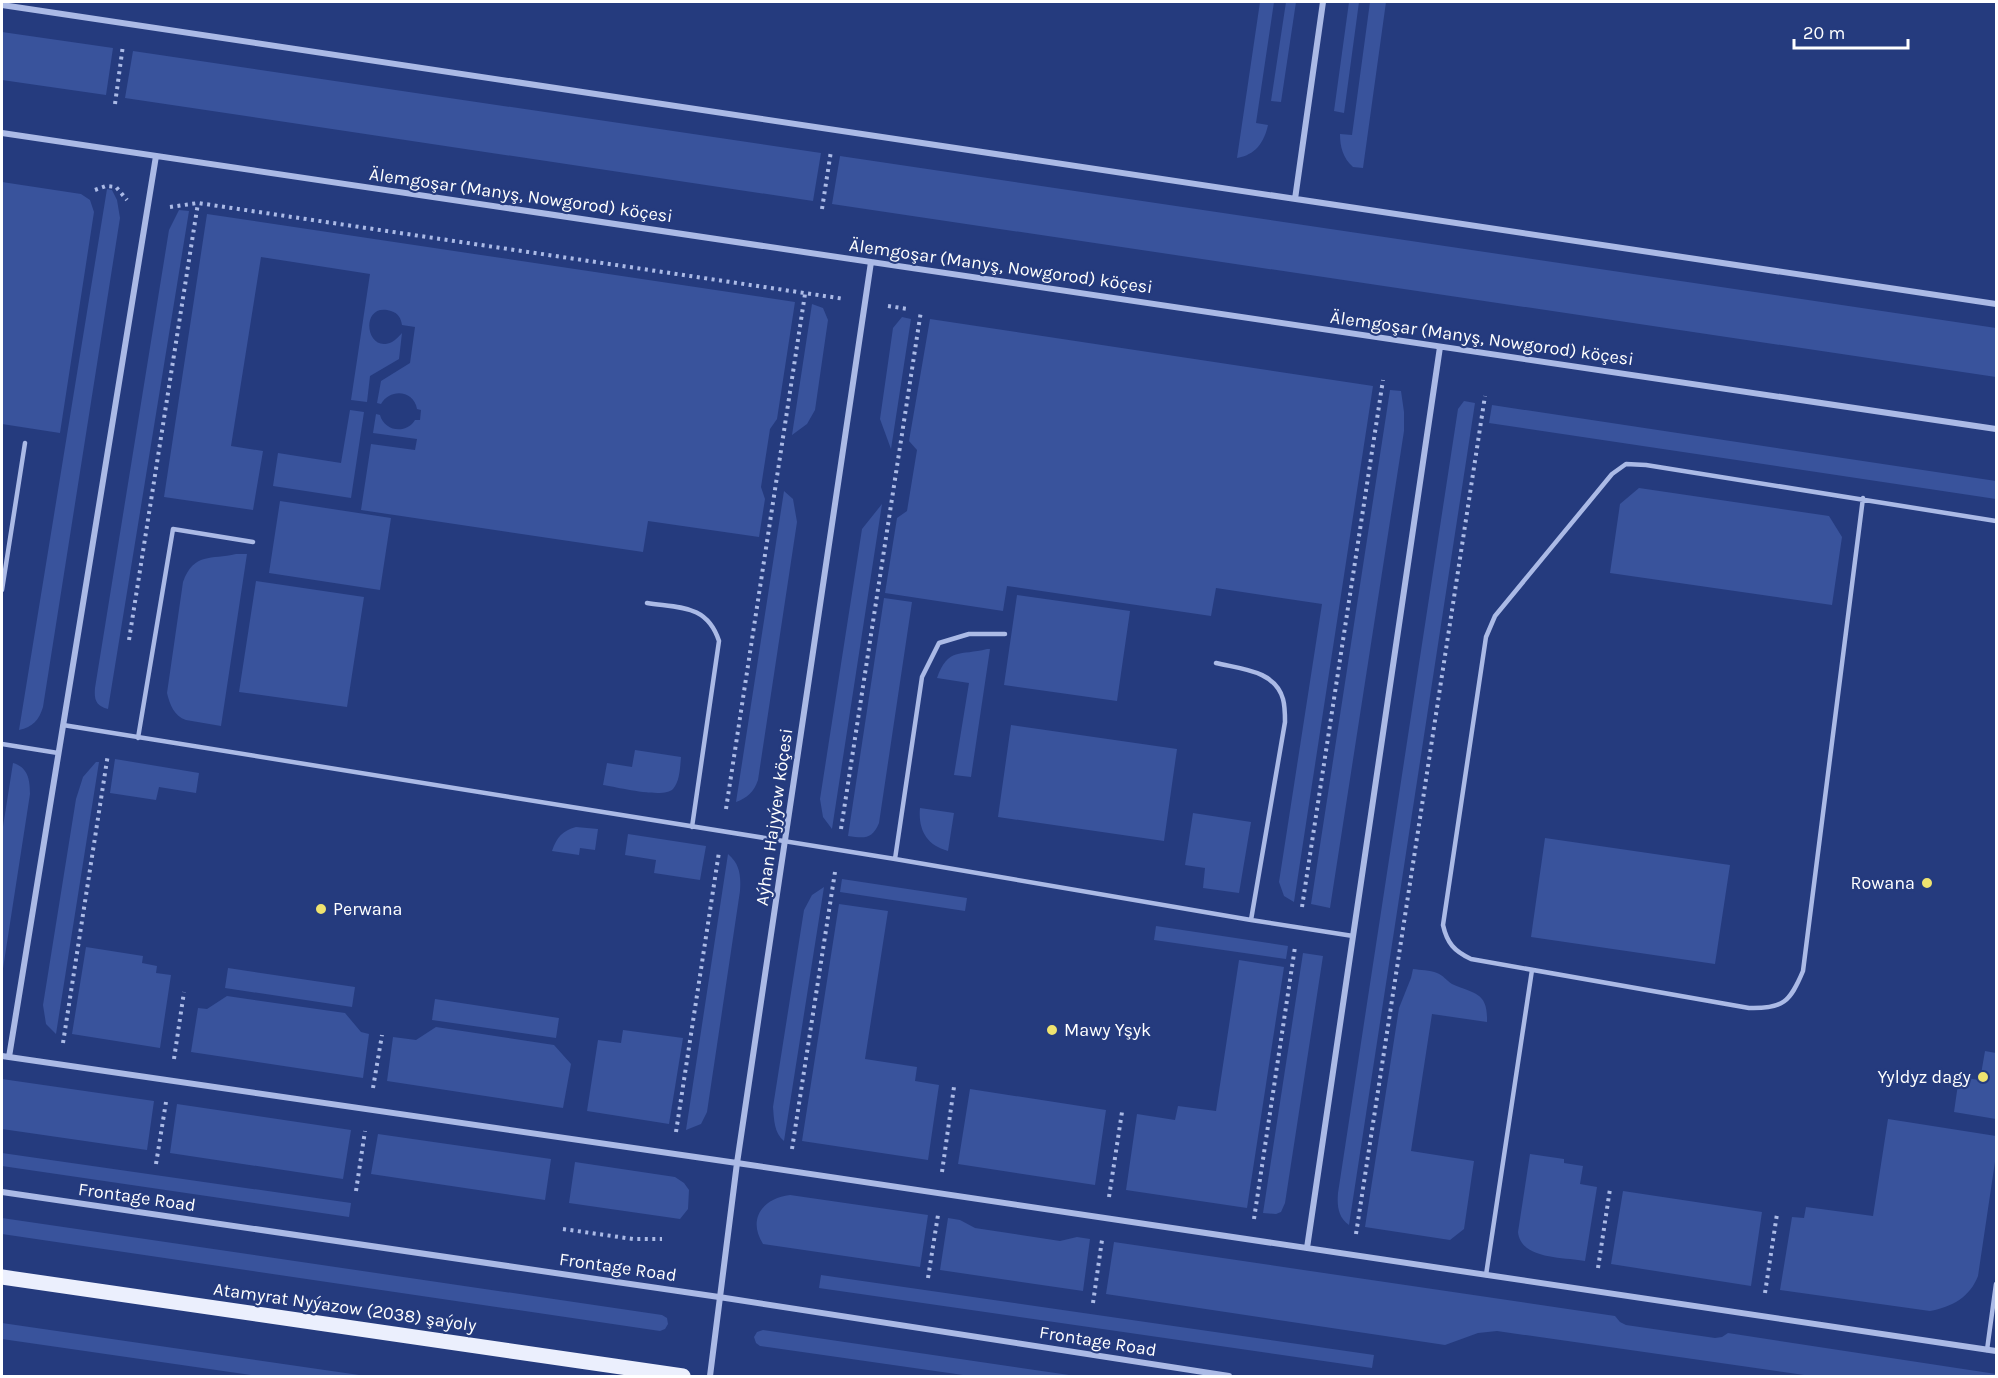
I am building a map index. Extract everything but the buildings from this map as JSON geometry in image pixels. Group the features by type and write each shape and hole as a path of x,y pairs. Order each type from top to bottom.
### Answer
{"main road":[{"name":"Atamyrat Nyýazow (2038) şaýoly","path":"2,1277 682,1377"}],"street":[{"path":"1295,199 1323,2"},
{"path":"2,6 1996,304"},
{"name":"Älemgoşar (Manyş, Nowgorod) köçesi","path":"2,133 1996,429"},
{"path":"156,156 63,725 5,1056 1996,1351"},
{"name":"Aýhan Hajyýew köçesi","path":"710,1377 737,1163 871,262"},
{"path":"1307,1248 1440,346"},
{"name":"Frontage Road","path":"2,1192 719,1297 1229,1377"}],"lane":[{"path":"2,590 2,578 25,443"},
{"path":"1863,498 1803,971 1795,990 1784,1002 1770,1009 1749,1008 1471,959 1451,947 1443,925 1486,637 1495,616 1612,474 1626,464 1646,465 1863,498 1996,521"},
{"path":"138,738 173,529 253,542"},
{"path":"647,603 699,612 716,630 719,641 692,827"},
{"path":"895,859 922,677 939,643 969,634 1005,634"},
{"path":"1216,663 1264,675 1275,684 1283,698 1285,722 1251,920"},
{"path":"63,725 895,859 1353,936"},
{"path":"2,744 58,753"},
{"path":"1486,1275 1532,970"},
{"path":"1986,1350 1996,1284"}],"path":[{"path":"114,104 123,49"},
{"path":"822,209 830,155"},
{"path":"95,190 106,186 116,187 124,200"},
{"path":"172,207 198,203 820,296"},
{"path":"127,651 198,203"},
{"path":"677,1126 805,294"},
{"path":"793,1141 921,311"},
{"path":"1251,1240 1383,380"},
{"path":"1353,1255 1485,396"},
{"path":"64,1034 106,760 114,734"},
{"path":"1594,1291 1610,1189"},
{"path":"1761,1316 1777,1214"},
{"path":"563,1229 633,1239 662,1239"}],"shaded area":[{"path":"1260,2 1274,2 1256,123 1268,125 1258,147 1249,154 1237,158"},
{"path":"1286,2 1296,2 1281,102 1271,101"},
{"path":"1349,2 1359,2 1344,113 1334,111"},
{"path":"1370,2 1386,2 1363,168 1353,167 1344,156 1340,134 1352,135"},
{"path":"2,32 113,48 106,95 2,80"},
{"path":"133,51 821,153 813,201 125,98"},
{"path":"840,156 1996,328 1996,377 832,204"},
{"path":"2,182 81,194 90,200 94,212 60,433 2,424"},
{"path":"107,189 112,190 117,200 120,218 43,707 35,722 19,730"},
{"path":"179,210 189,211 108,709 97,702 95,688 169,230"},
{"path":"207,214 795,302 777,419 770,429 761,487 765,499 759,537 648,521 643,552 361,510 371,444 415,450 417,439 373,433 376,414 380,415 390,428 396,429 406,428 415,420 420,420 421,410 417,409 415,403 407,395 401,393 390,395 381,404 377,403 381,381 410,363 415,327 402,325 399,316 391,311 381,310 374,313 369,328 376,341 383,344 392,342 402,333 399,359 370,376 367,402 351,400 370,274 261,257 231,446 263,451 253,510 164,497"},
{"path":"812,304 823,308 828,320 815,410 807,424 792,435"},
{"path":"902,317 911,319 891,449 880,419 893,328"},
{"path":"930,319 1373,386 1294,902 1284,896 1279,882 1322,604 1216,588 1211,616 1007,586 1003,611 885,593 897,518 907,511 917,450 909,441"},
{"path":"1390,390 1401,391 1404,431 1330,908 1311,904"},
{"path":"1464,401 1475,403 1349,1225 1339,1211 1338,1193 1458,409"},
{"path":"1492,405 1996,481 1996,499 1489,423"},
{"path":"350,410 364,412 351,498 273,486 278,453 341,463"},
{"path":"1639,488 1829,516 1842,537 1832,605 1610,573 1620,504"},
{"path":"784,491 793,499 797,522 758,780 750,794 736,802"},
{"path":"280,501 391,518 380,590 269,573"},
{"path":"882,504 832,829 823,817 820,799 862,529"},
{"path":"247,554 221,726 186,720 173,710 167,693 183,582 187,572 198,562"},
{"path":"256,581 364,597 347,707 239,692"},
{"path":"1017,595 1130,611 1117,701 1004,685"},
{"path":"884,598 912,602 879,823 867,837 848,836"},
{"path":"990,649 971,777 954,775 969,683 937,678 946,661 956,654"},
{"path":"1011,725 1177,749 1164,841 998,817"},
{"path":"635,750 681,757 678,778 673,789 668,792 651,793 603,785 607,763 632,767"},
{"path":"115,759 199,773 196,793 159,787 156,800 110,793"},
{"path":"96,762 99,762 56,1034 46,1024 43,1005 76,799 83,777"},
{"path":"13,763 25,771 30,794 2,975 2,833"},
{"path":"920,808 954,813 948,851 934,845 925,835 920,823"},
{"path":"1193,813 1251,822 1239,893 1203,888 1205,868 1185,865"},
{"path":"576,827 598,829 595,850 580,848 579,855 552,851 561,835"},
{"path":"628,834 706,846 700,880 654,873 656,860 625,855"},
{"path":"1545,838 1730,865 1715,964 1531,937"},
{"path":"728,854 739,871 740,891 707,1112 701,1124 686,1130"},
{"path":"842,879 967,898 965,911 840,892"},
{"path":"824,887 784,1141 776,1130 773,1107 804,910 812,895"},
{"path":"839,904 888,911 865,1059 917,1067 915,1081 939,1085 928,1160 802,1141"},
{"path":"1156,926 1288,946 1286,959 1154,940"},
{"path":"86,947 143,956 142,963 157,966 156,973 171,975 160,1048 72,1034"},
{"path":"1303,953 1323,956 1285,1203 1281,1212 1263,1213"},
{"path":"1239,960 1284,967 1247,1208 1126,1190 1137,1114 1175,1120 1178,1106 1216,1111"},
{"path":"228,968 355,987 352,1007 225,988"},
{"path":"1413,969 1437,973 1452,984 1473,993 1482,999 1487,1012 1487,1022 1432,1014 1411,1151 1474,1161 1464,1229 1450,1240 1365,1227 1399,1008"},
{"path":"227,996 345,1013 361,1032 369,1034 363,1078 191,1052 198,1008 207,1009"},
{"path":"435,999 559,1018 556,1038 432,1020"},
{"path":"436,1027 554,1045 571,1064 563,1108 387,1081 393,1037 416,1040"},
{"path":"623,1030 683,1038 669,1124 587,1111 598,1040 621,1043"},
{"path":"1985,1051 1996,1053 1996,1119 1954,1112 1959,1077 1980,1080"},
{"path":"2,1079 154,1101 147,1150 2,1129"},
{"path":"970,1089 1106,1110 1095,1185 958,1164"},
{"path":"177,1104 351,1130 343,1179 170,1153"},
{"path":"1888,1119 1996,1136 1996,1155 1978,1276 1975,1283 1953,1304 1930,1311 1780,1290 1792,1217 1804,1218 1806,1207 1873,1216"},
{"path":"378,1134 551,1159 545,1200 371,1174"},
{"path":"2,1153 351,1203 349,1217 2,1166"},
{"path":"1530,1154 1564,1159 1564,1163 1583,1166 1580,1184 1597,1187 1585,1261 1535,1252 1521,1241 1518,1232"},
{"path":"575,1162 675,1177 689,1190 688,1209 680,1219 569,1203"},
{"path":"1623,1191 1762,1212 1751,1286 1611,1264"},
{"path":"790,1195 928,1215 920,1267 763,1244 758,1235 757,1226 760,1211 772,1200"},
{"path":"2,1218 662,1315 667,1318 668,1324 660,1331 2,1234"},
{"path":"948,1218 960,1220 975,1228 1060,1241 1077,1237 1090,1239 1083,1291 940,1270"},
{"path":"1114,1242 1615,1316 1626,1325 1715,1338 1728,1333 1996,1374 1996,1376 1811,1376 1497,1331 1478,1333 1445,1345 1106,1294"},
{"path":"821,1275 1374,1355 1372,1368 819,1288"},
{"path":"2,1323 366,1376 257,1376 2,1339"},
{"path":"763,1330 1076,1376 970,1376 760,1346 754,1337 757,1332"}],"place":[{"name":"Rowana","path":"1927,883"},
{"name":"Perwana","path":"321,909"},
{"name":"Mawy Yşyk","path":"1052,1030"},
{"name":"Yyldyz dagy","path":"1983,1077"}]}
